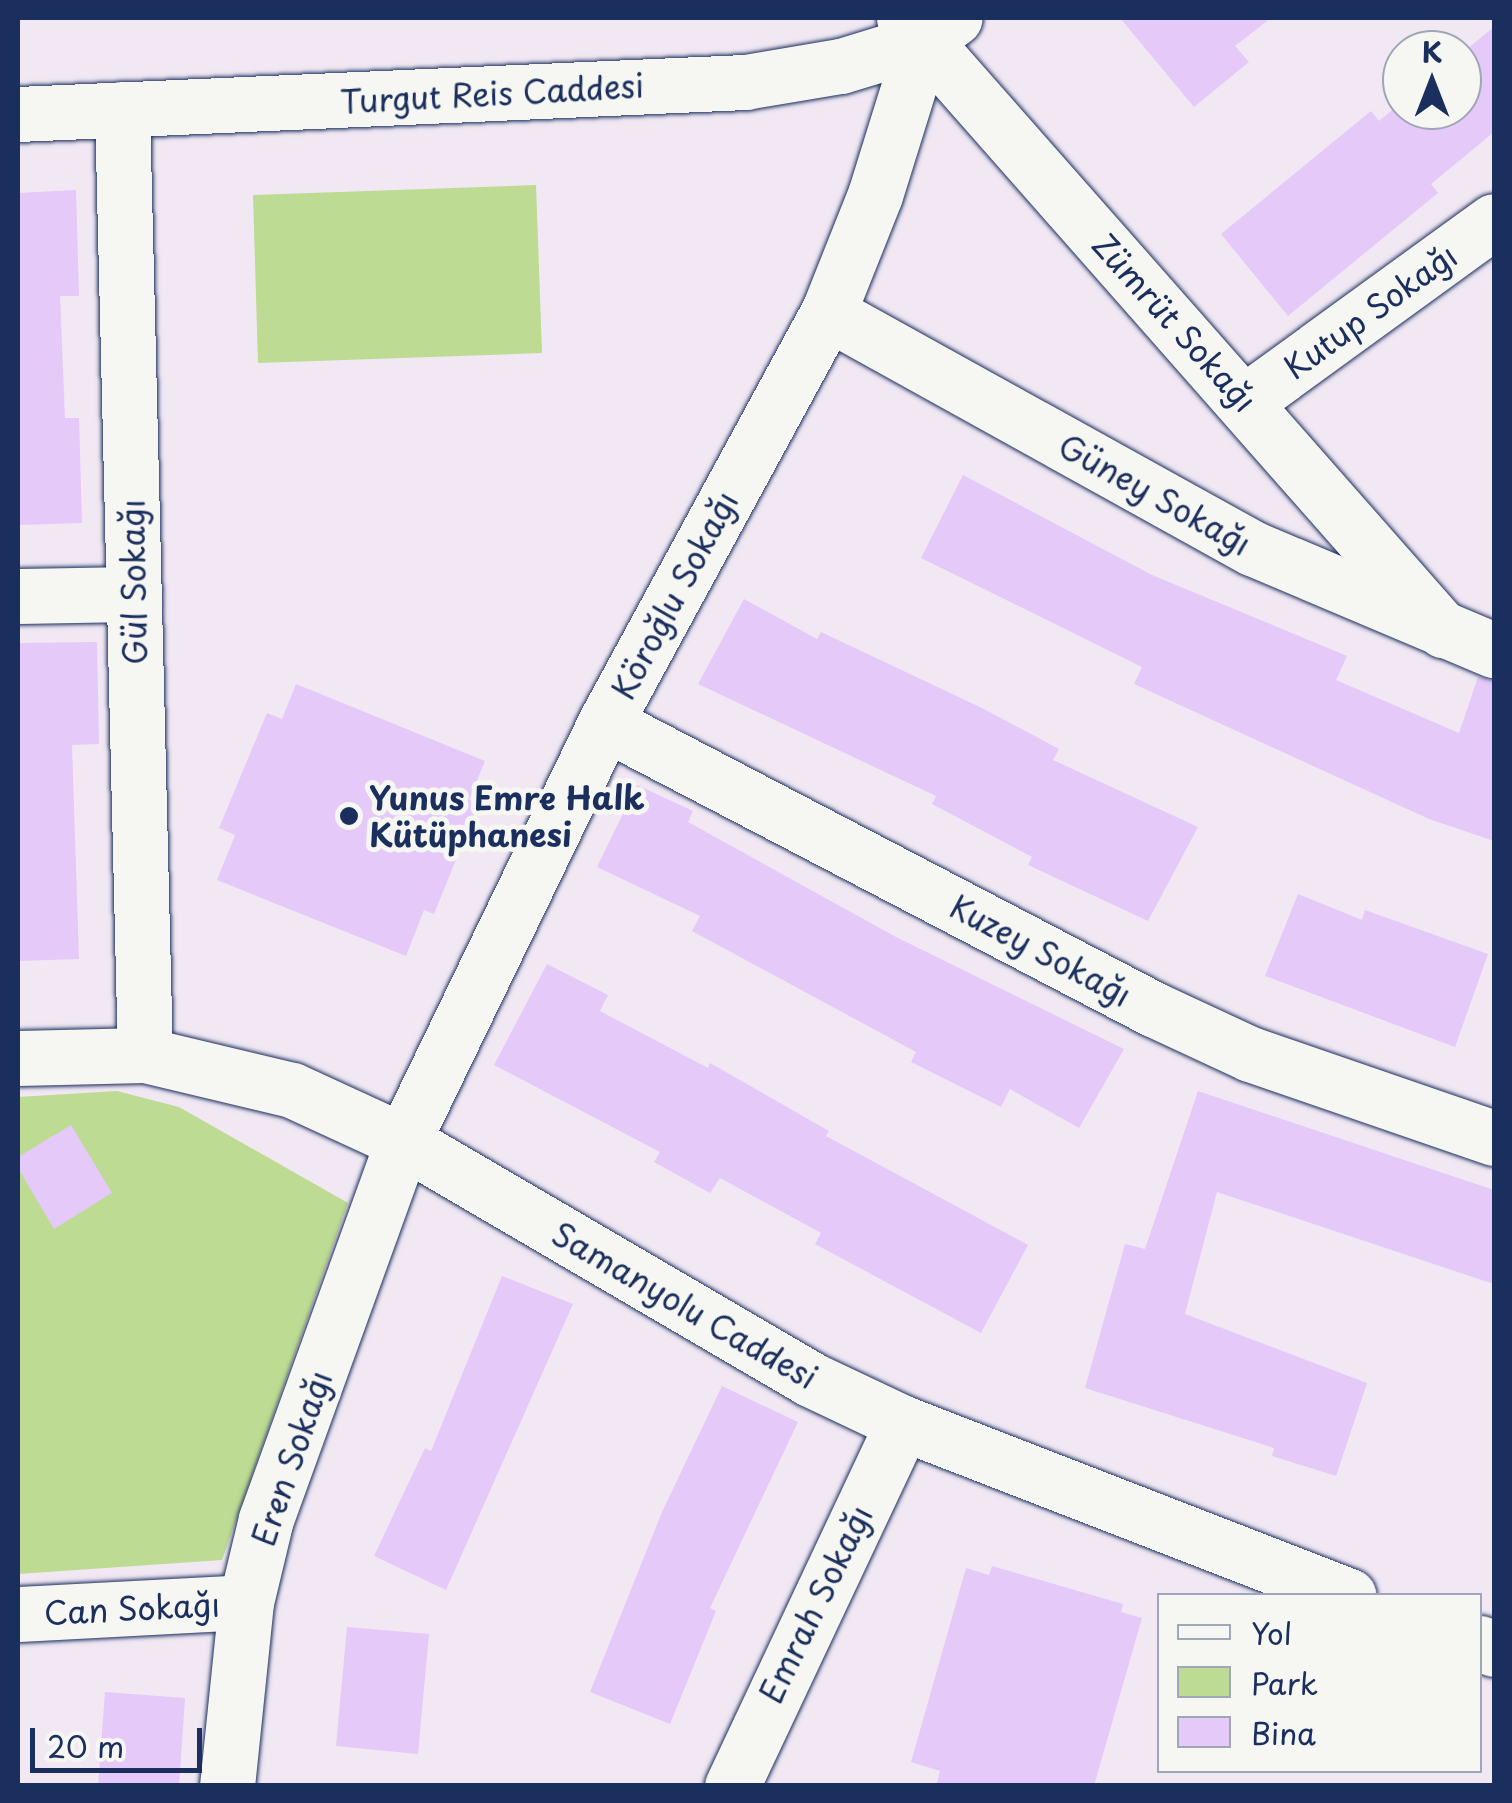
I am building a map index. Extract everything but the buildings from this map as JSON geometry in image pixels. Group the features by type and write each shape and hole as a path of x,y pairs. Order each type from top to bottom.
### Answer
{"street":[{"name":"Turgut Reis Caddesi","path":"18,114 745,82 841,66 927,25"},
{"name":"Köroğlu Sokağı","path":"403,1141 606,723 828,313 875,195 927,25"},
{"name":"Zümrüt Sokağı","path":"927,25 1443,630"},
{"name":"Gül Sokağı","path":"122,110 145,1055"},
{"name":"Kutup Sokağı","path":"1246,401 1494,221"},
{"name":"Güney Sokağı","path":"828,313 1252,548 1494,650"},
{"path":"18,596 133,594"},
{"name":"Kuzey Sokağı","path":"606,723 1153,1009 1250,1054 1494,1138"},
{"name":"Samanyolu Caddesi","path":"18,1058 145,1055 292,1090 403,1141 810,1379 902,1424 1341,1593"},
{"name":"Eren Sokağı","path":"227,1786 246,1602 266,1520 403,1141"},
{"name":"Emrah Sokağı","path":"732,1786 902,1424"},
{"name":"Can Sokağı","path":"18,1614 246,1602"}],"green space":[{"path":"536,185 542,353 258,363 253,195"},
{"path":"117,1091 179,1107 348,1203 222,1560 18,1574 18,1097"}],"place":[{"name":"Yunus Emre Halk Kütüphanesi","path":"349,816"}]}
